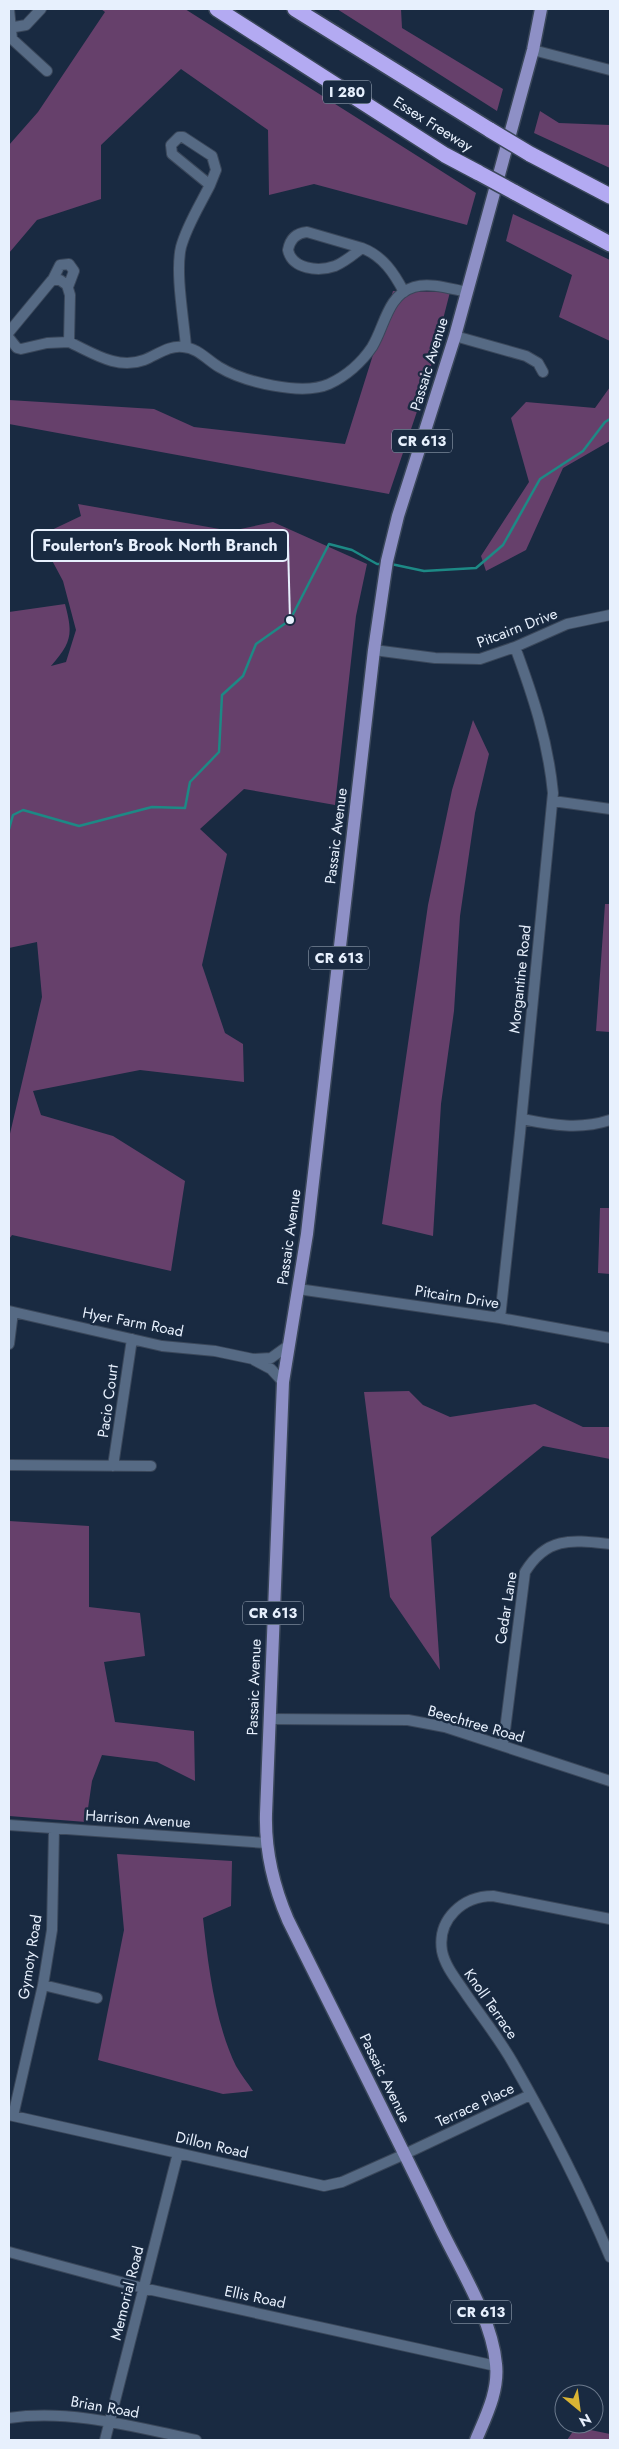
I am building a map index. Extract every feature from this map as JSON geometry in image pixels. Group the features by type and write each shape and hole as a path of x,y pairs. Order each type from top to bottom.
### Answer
{"highway":[{"name":"Essex Freeway","path":"217,9 445,154 610,244"},
{"name":"Essex Freeway","path":"295,9 530,154 610,196"}],"main road":[{"name":"Passaic Avenue","path":"476,2440 493,2397 496,2366 488,2328 405,2154 288,1920 273,1878 266,1843 269,1719 283,1382 307,1234 374,650 387,566 398,516 455,336 533,50 541,9"}],"street":[{"path":"9,9 12,39 16,45 47,71"},
{"path":"10,28 26,24 41,9"},
{"path":"533,50 610,70"},
{"path":"186,347 182,308 181,250 186,230 210,184 216,170 215,163 209,152 184,137 174,140 171,145 172,154 210,184"},
{"path":"362,248 338,265 328,268 297,265 290,257 288,250 292,238 307,232 362,248 380,259 394,273 404,292"},
{"path":"9,332 52,281 60,265 69,264 74,271 68,287 70,295 69,342"},
{"path":"52,281 60,280 68,287"},
{"path":"9,338 17,348 22,349 47,343 69,342 112,362 143,360 170,348 186,347 202,354 219,367 244,378 290,387 311,388 328,384 358,363 372,347 389,307 404,292 414,287 425,285 467,292"},
{"path":"455,336 526,356 538,363 544,372"},
{"name":"Pitcairn Drive","path":"374,650 459,660 480,659 515,648 567,624 610,615"},
{"name":"Morgantine Road","path":"500,1318 522,1119 552,801 551,768 546,738 537,706 515,648"},
{"path":"552,801 610,808"},
{"path":"522,1119 566,1126 590,1125 610,1120"},
{"name":"Pitcairn Drive","path":"298,1289 500,1318 610,1338"},
{"path":"9,1344 11,1312"},
{"name":"Hyer Farm Road","path":"11,1312 132,1339 253,1359 270,1358 289,1345"},
{"name":"Pacio Court","path":"113,1466 132,1339"},
{"name":"Hyer Farm Road","path":"253,1359 271,1369 283,1382"},
{"path":"9,1465 151,1466"},
{"name":"Cedar Lane","path":"503,1746 525,1572 533,1559 543,1549 553,1545 577,1540 610,1544"},
{"name":"Beechtree Road","path":"269,1719 408,1720 445,1727 610,1781"},
{"name":"Harrison Avenue","path":"9,1825 266,1843"},
{"name":"Gymoty Road","path":"11,2116 43,1985 52,1930 54,1829"},
{"name":"Knoll Terrace","path":"610,1919 494,1896 484,1896 465,1902 450,1916 445,1924 441,1944 446,1963 512,2061 610,2257"},
{"path":"43,1985 97,1998"},
{"name":"Terrace Place","path":"405,2154 530,2095"},
{"name":"Dillon Road","path":"11,2116 324,2186 342,2182 405,2154"},
{"name":"Memorial Road","path":"105,2440 178,2153"},
{"name":"Ellis Road","path":"9,2252 143,2288 496,2366"},
{"name":"Brian Road","path":"9,2418 60,2415 110,2421 196,2440"}],"shaded area":[{"path":"101,9 185,9 476,193 467,225 314,184 269,195 268,130 181,69 101,145 101,199 37,220 9,253 9,145 38,112 105,12"},
{"path":"337,9 401,9 402,28 503,89 497,111"},
{"path":"540,111 559,123 610,125 610,168 534,133"},
{"path":"513,214 610,260 610,341 559,317 572,275 506,241"},
{"path":"393,291 450,292 427,382 389,494 9,424 9,400 154,409 194,427 345,444"},
{"path":"610,387 610,441 563,468 526,550 486,571 481,556 529,482 511,418 526,402 595,408"},
{"path":"78,504 231,531 273,522 367,564 356,616 335,805 244,789 200,829 227,854 202,965 225,1033 243,1044 244,1082 140,1070 33,1091 41,1115 113,1136 185,1181 171,1271 12,1235 9,1239 9,1138 42,997 37,942 9,948 9,612 65,604 70,630 69,637 67,644 51,666 66,662 76,630 63,581 39,536 81,516"},
{"path":"473,720 489,754 475,813 460,916 454,1011 441,1104 433,1236 382,1224 428,905 452,790"},
{"path":"605,904 610,904 610,1032 596,1031"},
{"path":"600,1208 610,1208 610,1274 598,1273"},
{"path":"409,1391 423,1405 450,1417 535,1404 583,1427 610,1427 610,1459 543,1446 431,1537 440,1670 390,1597 364,1392"},
{"path":"9,1521 89,1526 89,1607 140,1613 145,1656 104,1662 115,1722 194,1731 195,1781 157,1762 102,1755 92,1781 86,1822 9,1816"},
{"path":"117,1854 232,1861 231,1906 203,1918 213,1994 223,2031 236,2066 253,2091 223,2094 98,2060 124,1930"},
{"path":"571,2434 610,2434 610,2440 567,2440"}],"waterway":[{"path":"391,564 424,571 476,568 503,545 540,479 583,451 605,422 610,419"},
{"path":"9,829 13,815 23,810 79,826 152,807 185,808 190,782 219,752 222,695 243,676 256,644 290,620 329,544 352,550 377,564 383,564"}],"place":[{"name":"Foulerton's Brook North Branch","path":"290,620"}]}
